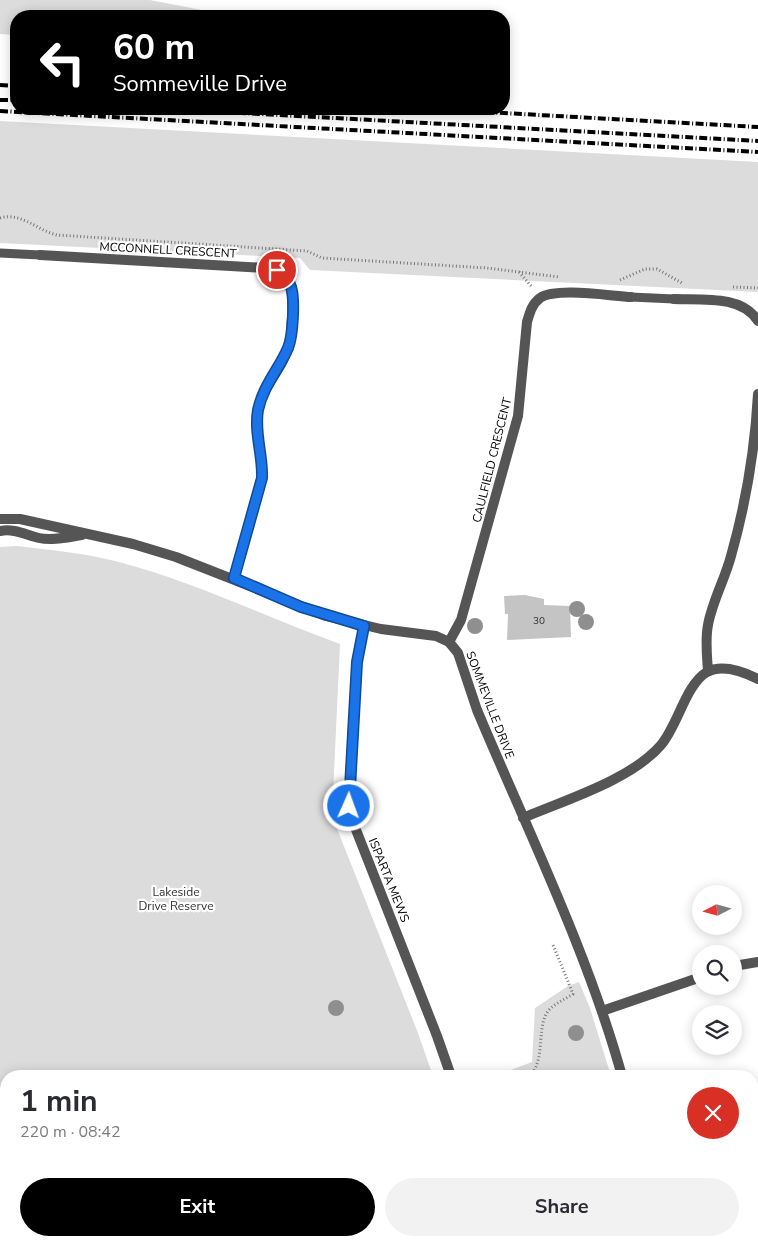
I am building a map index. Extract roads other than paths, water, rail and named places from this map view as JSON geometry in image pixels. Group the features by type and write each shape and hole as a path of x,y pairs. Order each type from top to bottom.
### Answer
{"street":[{"name":"MCCONNELL CRESCENT","path":"40,255 266,268 277,270 291,285 293,297 289,345 266,386 258,409 257,424 263,466 262,478 234,578"},
{"name":"CAULFIELD CRESCENT","path":"449,642 461,620 518,416 527,322 531,308 541,297 557,293 631,297"},
{"name":"CAULFIELD CRESCENT","path":"674,299 728,302 743,306 753,312 758,321"},
{"path":"708,671 706,642 708,624 731,557 746,494 756,431 758,394"},
{"path":"0,519 20,519 167,554 234,578 301,607 364,626 430,635 449,642"},
{"path":"18,531 20,519"},
{"path":"0,530 18,531 48,538 86,534"},
{"name":"ISPARTA MEWS","path":"364,626 357,662 349,797 351,817 449,1070"},
{"name":"SOMMEVILLE DRIVE","path":"449,642 462,662 474,703 602,1011 620,1070"},
{"path":"523,818 612,779 646,760 671,732 694,684 708,671 728,669 758,679"},
{"path":"742,965 758,962"},
{"path":"602,1011 692,980"}],"lane":[{"name":"MCCONNELL CRESCENT","path":"0,253 40,255"},
{"name":"CAULFIELD CRESCENT","path":"631,297 674,299"}],"railway":[{"path":"0,85 10,86"},
{"path":"0,100 10,100"},
{"path":"0,111 10,112"},
{"path":"510,113 758,127"},
{"path":"74,115 758,152"},
{"path":"279,115 758,141"}],"park label":[{"name":"Lakeside Drive Reserve","path":"176,899"}]}
